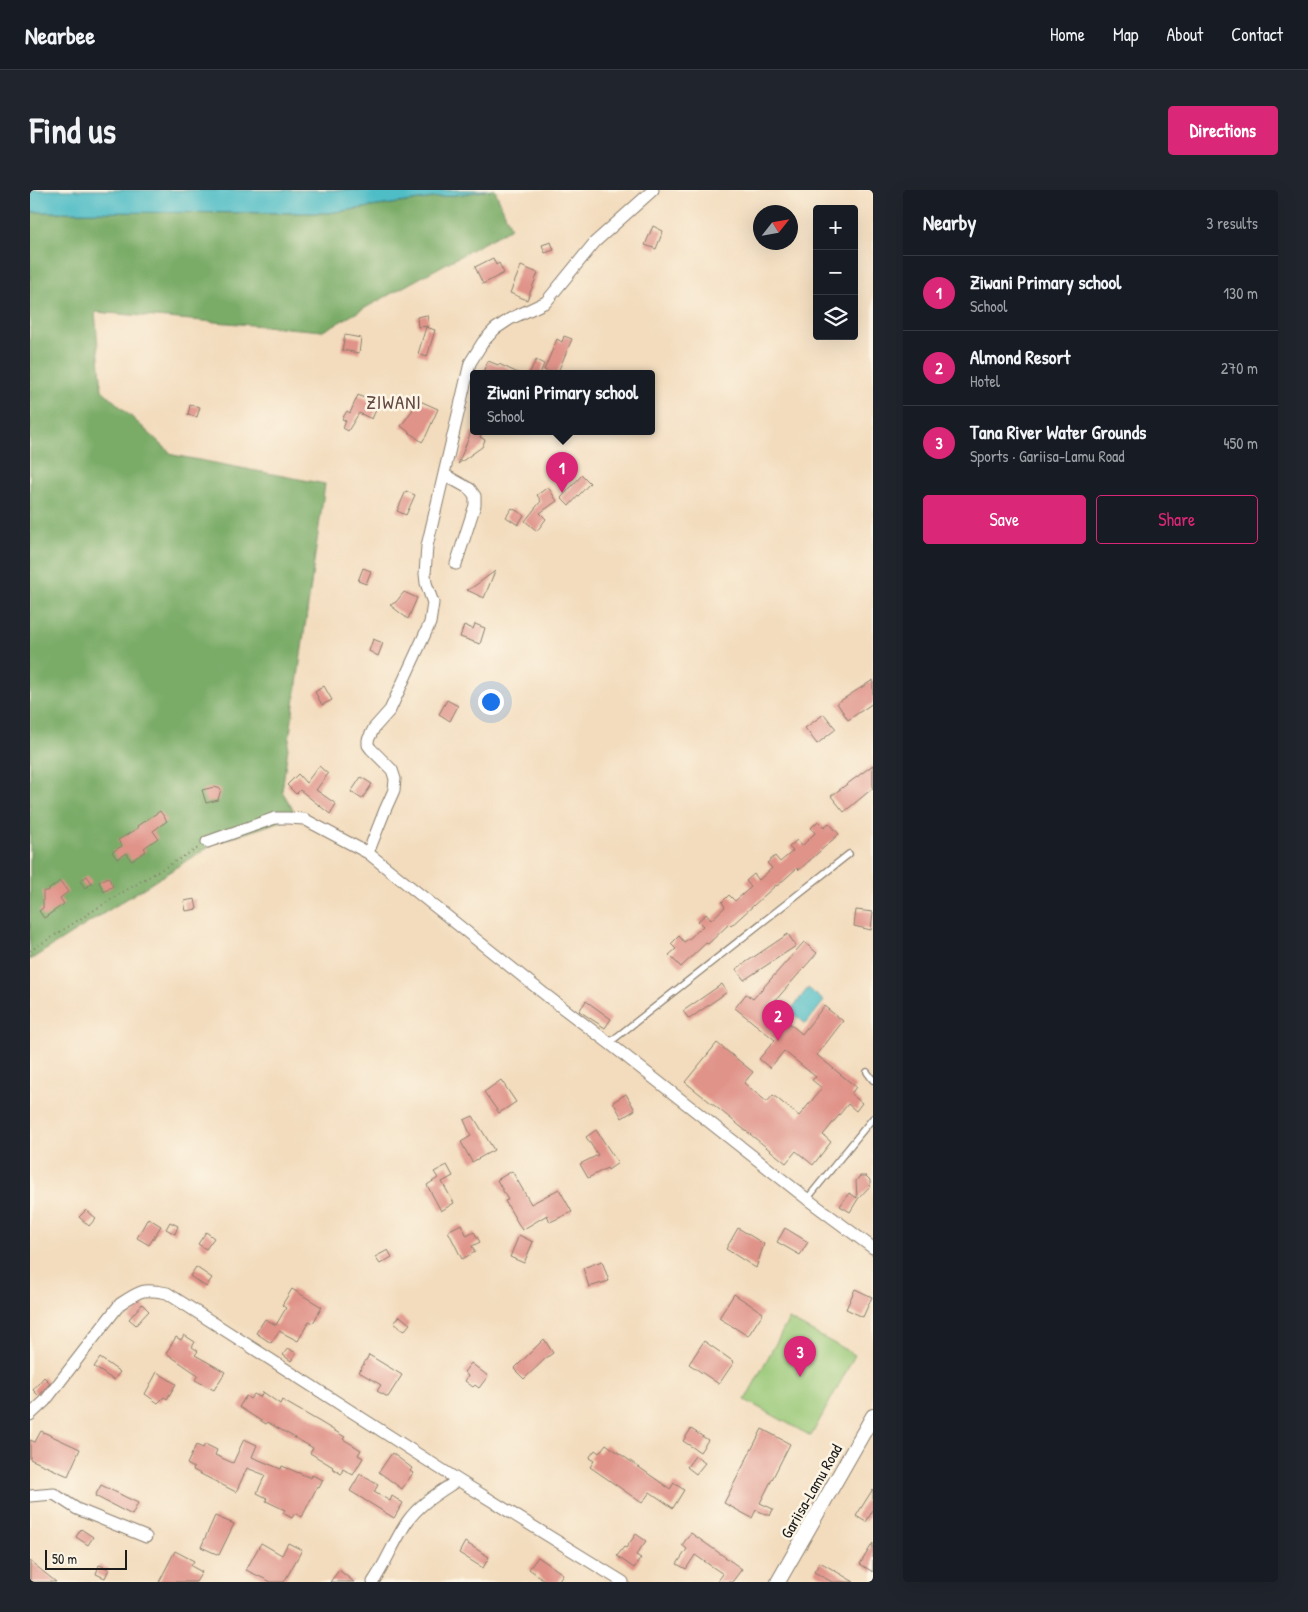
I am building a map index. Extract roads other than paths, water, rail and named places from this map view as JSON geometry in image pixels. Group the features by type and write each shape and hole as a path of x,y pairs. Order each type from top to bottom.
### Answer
{"street":[{"path":"368,854 394,790 395,779 392,770 368,745 368,740 374,728 390,710 430,623 433,603 426,583 425,562 470,363 483,342 495,329 510,319 546,302 595,242 653,190"},
{"path":"445,475 470,489 475,496 475,505 456,564"},
{"path":"207,842 275,818 304,819 368,854 546,996 873,1248"},
{"path":"30,1415 45,1401 120,1304 133,1295 148,1289 167,1293 458,1480 623,1582"},
{"name":"Gariisa-Lamu Road","path":"778,1582 873,1416"},
{"path":"372,1582 384,1566 408,1521 426,1502 458,1480"},
{"path":"30,1496 54,1494 76,1508 146,1537"}],"lane":[{"path":"609,1043 848,854"},
{"path":"867,1072 873,1080"},
{"path":"807,1199 873,1118"}],"water":[{"path":"30,190 490,190 328,213 30,212"},
{"path":"808,988 824,1001 806,1024 790,1011"}],"place":[{"name":"Ziwani Primary school","path":"562,493"},
{"name":"Almond Resort","path":"778,1041"},
{"name":"Tana River Water Grounds","path":"800,1377"}],"district":[{"name":"ZIWANI","path":"394,402"}]}
